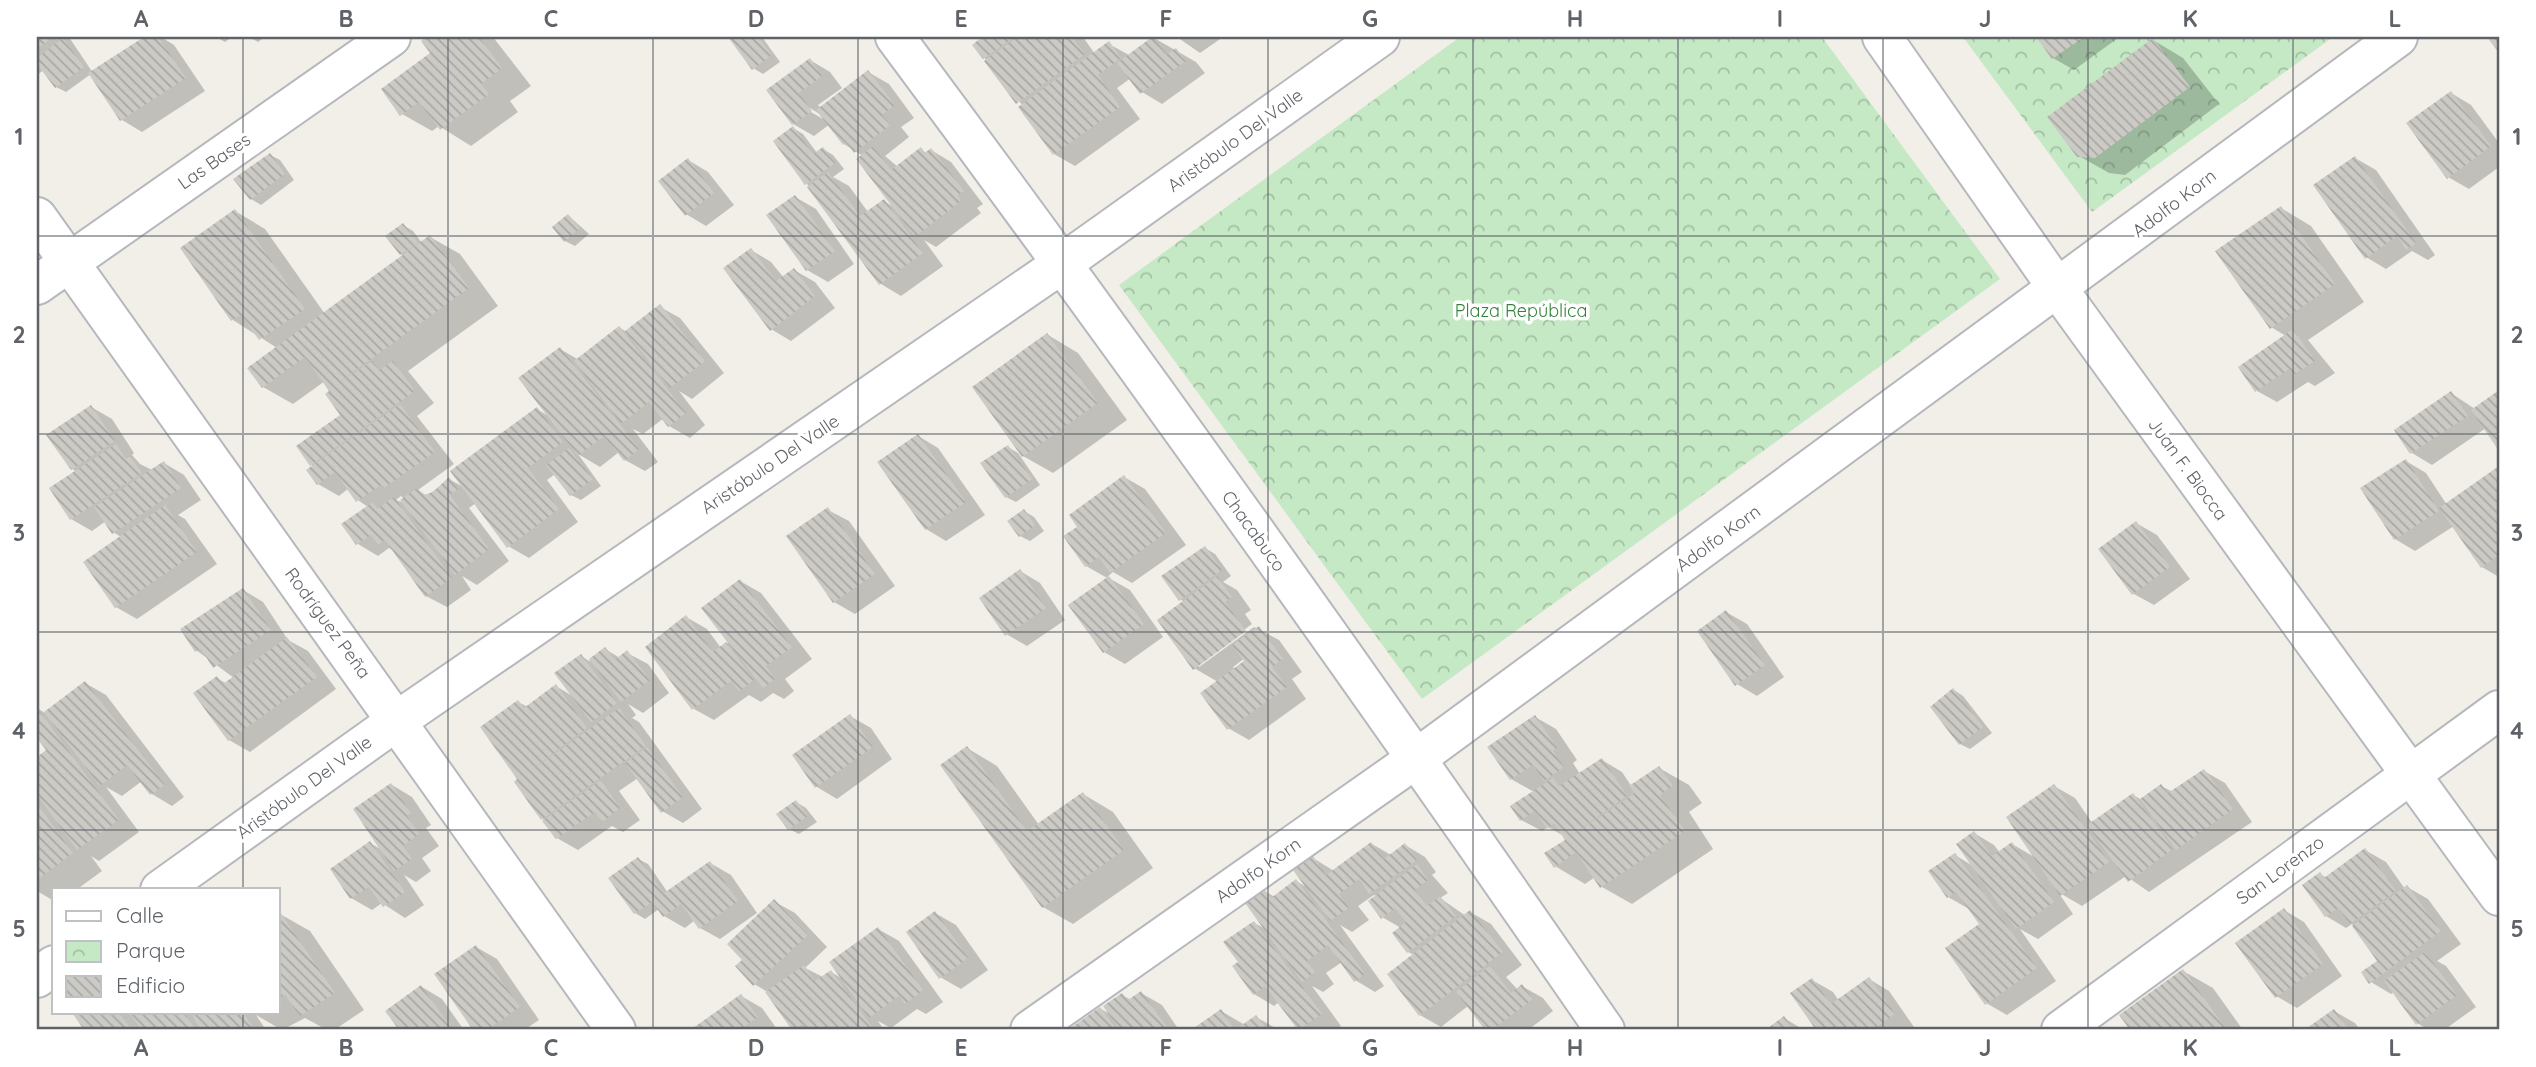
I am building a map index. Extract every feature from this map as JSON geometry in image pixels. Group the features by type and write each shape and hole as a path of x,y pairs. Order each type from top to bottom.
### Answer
{"street":[{"name":"Las Bases","path":"37,285 391,37"},
{"name":"Chacabuco","path":"895,37 1063,263 1417,758 1605,1030"},
{"name":"Aristóbulo Del Valle","path":"163,888 398,720 1063,263 1380,37"},
{"name":"Juan F. Biocca","path":"1882,37 2058,289 2499,896"},
{"name":"Adolfo Korn","path":"1030,1030 1417,758 2398,37"},
{"name":"Rodríguez Peña","path":"37,217 617,1030"},
{"name":"San Lorenzo","path":"2062,1030 2499,710"},
{"path":"37,978 52,967"}],"green space":[{"name":"Plaza República","path":"1460,37 1822,37 2000,279 1422,699 1119,285"},
{"path":"1963,37 2333,37 2092,212"}],"building":[{"path":"37,37 53,37 37,49"},
{"path":"144,37 158,37 186,78 120,121 88,73"},
{"path":"426,37 479,37 502,68 481,84 489,94 440,130 419,102 400,116 381,89 430,53 421,41"},
{"path":"728,37 758,37 772,55 752,70"},
{"path":"982,37 1014,37 983,59 972,45"},
{"path":"1017,37 1072,37 1085,54 1016,104 984,61"},
{"path":"1152,37 1167,54 1176,48 1186,61 1140,94 1117,63"},
{"path":"2036,37 2084,37 2052,59"},
{"path":"2487,37 2499,37 2499,53"},
{"path":"63,38 84,67 55,88 37,64 37,58"},
{"path":"2153,38 2190,87 2095,158 2077,157 2047,117"},
{"path":"1109,41 1121,58 1098,75 1120,107 1053,155 1018,107"},
{"path":"810,58 822,76 799,93 812,111 792,125 766,90"},
{"path":"868,70 895,105 882,115 890,125 854,153 846,142 843,145 816,110"},
{"path":"2451,91 2491,146 2447,179 2406,123"},
{"path":"793,126 813,154 823,147 835,163 805,185 773,141"},
{"path":"873,146 891,170 921,147 925,153 931,148 964,191 958,196 961,201 915,237 856,159"},
{"path":"270,153 285,174 250,200 233,179"},
{"path":"2355,156 2416,243 2406,250 2397,236 2365,259 2313,185"},
{"path":"688,158 714,193 685,216 658,181"},
{"path":"828,172 860,216 884,199 923,253 879,285 807,187"},
{"path":"795,195 835,251 806,271 766,215"},
{"path":"2281,206 2335,284 2270,329 2215,251"},
{"path":"235,209 305,309 259,340 241,315 231,321 180,248"},
{"path":"568,214 580,228 564,242 552,227"},
{"path":"403,223 418,243 400,255 385,236"},
{"path":"430,235 469,288 338,383 372,361 379,370 393,361 415,391 310,466 296,446 340,415 325,394 329,391 305,357 262,388 247,368"},
{"path":"751,248 776,281 794,268 815,296 770,331 723,268"},
{"path":"660,304 705,361 670,388 625,331"},
{"path":"619,326 686,413 668,427 649,402 621,424 574,361"},
{"path":"2293,329 2315,361 2293,375 2289,369 2255,392 2238,367"},
{"path":"1047,333 1098,403 1022,457 972,387"},
{"path":"560,347 639,449 624,461 604,436 578,456 518,378"},
{"path":"2499,390 2499,451 2471,410"},
{"path":"2451,391 2468,416 2410,454 2394,430"},
{"path":"400,404 435,452 384,488 381,485 356,502 335,472 317,485 306,470"},
{"path":"91,405 115,441 71,470 46,435"},
{"path":"537,407 563,442 528,468 559,509 507,548 450,471"},
{"path":"918,434 966,502 925,530 877,462"},
{"path":"116,444 126,459 130,456 142,473 70,520 49,488"},
{"path":"1008,445 1032,479 1005,498 980,463"},
{"path":"569,448 593,479 570,496 546,465"},
{"path":"2406,459 2439,511 2394,540 2360,488"},
{"path":"164,461 181,488 112,534 94,507"},
{"path":"2499,466 2499,555 2481,568 2439,508"},
{"path":"1124,475 1166,533 1110,573 1099,557 1085,567 1063,536 1077,527 1069,515"},
{"path":"449,477 458,489 450,495 489,549 455,575 400,500 417,488 424,495 433,492"},
{"path":"394,497 452,578 425,597 385,540 378,545 371,535 356,545 341,524 373,502 377,509"},
{"path":"165,505 197,552 115,608 83,562"},
{"path":"828,507 875,574 833,603 786,536"},
{"path":"1024,509 1035,525 1019,537 1007,521"},
{"path":"2136,521 2170,567 2132,595 2098,549"},
{"path":"1205,546 1222,570 1179,601 1161,576"},
{"path":"1020,569 1046,608 1005,636 979,598"},
{"path":"1109,576 1144,624 1103,653 1068,605"},
{"path":"1217,576 1232,597 1225,602 1246,631 1193,670 1157,620"},
{"path":"740,579 792,647 766,666 775,679 763,688 701,608"},
{"path":"243,588 271,630 213,668 201,649 195,652 180,629"},
{"path":"1726,610 1765,665 1735,686 1697,631"},
{"path":"686,615 713,652 726,642 754,680 739,691 731,681 692,710 645,647"},
{"path":"1259,626 1283,659 1272,667 1287,687 1227,730 1200,693 1244,661 1232,645"},
{"path":"287,637 317,677 228,741 193,693 217,676 223,684"},
{"path":"605,647 615,660 627,650 650,680 621,702 589,659"},
{"path":"581,654 617,703 591,722 554,673"},
{"path":"85,681 165,785 150,795 127,765 100,786 44,712"},
{"path":"556,684 587,728 523,776 619,708 646,746 541,820 514,782 517,779 480,727 518,700 524,708"},
{"path":"1953,688 1983,727 1959,745 1930,707"},
{"path":"37,708 119,820 77,850 37,795 37,757 46,750 37,738"},
{"path":"850,714 873,747 815,788 792,755"},
{"path":"1535,715 1557,748 1553,751 1564,767 1544,781 1533,765 1510,780 1487,747"},
{"path":"967,746 1027,831 1083,792 1124,850 1042,908 940,765"},
{"path":"647,747 683,797 661,813 625,763"},
{"path":"1602,758 1627,796 1568,838 1635,793 1629,786 1659,766 1673,786 1660,795 1685,831 1600,888 1576,852 1554,868 1544,853 1565,840 1554,823 1547,829 1535,811 1520,821 1510,806 1553,778 1559,786"},
{"path":"2204,769 2233,809 2176,850 2140,799 2161,784 2168,793"},
{"path":"601,780 620,808 602,822 595,812 556,839 542,821"},
{"path":"391,783 411,813 407,816 419,834 403,846 412,859 394,871 353,809"},
{"path":"2054,784 2109,862 2060,896 2006,817"},
{"path":"2133,793 2173,849 2128,882 2087,825"},
{"path":"796,800 808,816 788,830 776,814"},
{"path":"37,804 73,853 37,880"},
{"path":"1974,831 1992,856 2012,842 2054,902 2016,929 1956,844"},
{"path":"370,841 405,892 383,907 369,887 350,899 330,869"},
{"path":"1371,842 1384,859 1405,843 1417,860 1369,894 1359,879 1339,894 1349,908 1330,921 1293,870 1313,856 1326,875"},
{"path":"2365,848 2396,891 2350,924 2338,908 2325,917 2302,885 2320,872 2324,878"},
{"path":"1955,853 2037,968 1985,1005 1945,948 1979,924 1956,892 1947,898 1928,871"},
{"path":"638,857 664,893 710,861 738,901 699,929 681,904 663,917 652,902 634,914 608,878"},
{"path":"1417,864 1428,880 1415,890 1427,906 1440,896 1456,916 1407,953 1392,933 1406,922 1395,908 1381,919 1368,901"},
{"path":"1296,879 1365,974 1354,982 1328,945 1307,961 1315,972 1302,982 1245,903 1264,889 1271,898"},
{"path":"2407,885 2441,931 2369,984 2361,972 2377,961 2352,926"},
{"path":"774,899 808,935 753,986 735,966 742,960 727,944"},
{"path":"2284,908 2323,964 2275,998 2235,943"},
{"path":"1470,910 1503,952 1419,1016 1387,974"},
{"path":"935,911 968,958 939,979 906,932"},
{"path":"280,912 335,993 300,1016 285,995 280,998"},
{"path":"1254,921 1322,1014 1298,1030 1265,986 1253,995 1232,966 1238,962 1223,942"},
{"path":"878,927 923,990 905,1004 899,996 869,1018 829,962"},
{"path":"476,945 520,1007 487,1030 473,1030 434,974"},
{"path":"2425,952 2457,995 2416,1025 2384,981"},
{"path":"804,965 815,981 831,970 874,1030 807,1030 803,1024 792,1030 765,992"},
{"path":"1490,966 1511,993 1522,984 1533,999 1492,1030 1485,1030 1456,992"},
{"path":"2183,969 2227,1030 2130,1030 2119,1015"},
{"path":"1869,977 1895,1014 1872,1030 1816,1030 1790,993 1812,978 1831,1004"},
{"path":"421,985 453,1030 399,1030 385,1011"},
{"path":"1141,991 1169,1030 1120,1030 1103,1006 1122,993 1128,1000"},
{"path":"741,994 758,1017 739,1030 693,1028"},
{"path":"1100,1007 1117,1030 1068,1030"},
{"path":"1221,1009 1235,1030 1191,1030"},
{"path":"2334,1009 2349,1030 2304,1030"},
{"path":"73,1014 120,1014 132,1030 84,1030"},
{"path":"130,1014 185,1014 196,1030 142,1030"},
{"path":"192,1014 244,1014 255,1030 200,1030"},
{"path":"1256,1015 1267,1030 1235,1030"},
{"path":"1784,1016 1794,1030 1765,1030"}]}
